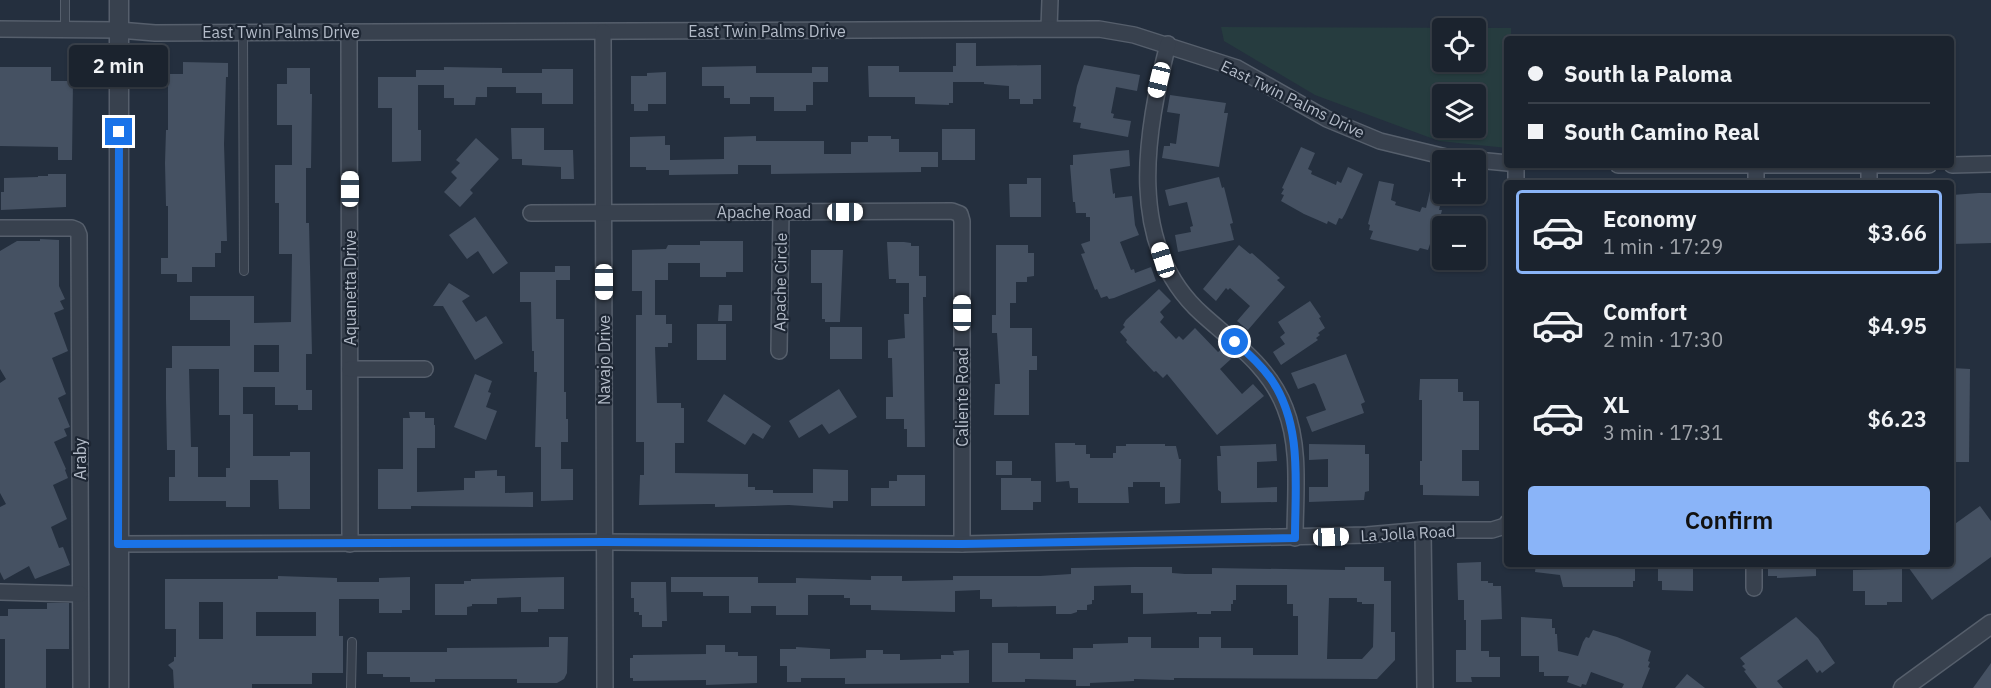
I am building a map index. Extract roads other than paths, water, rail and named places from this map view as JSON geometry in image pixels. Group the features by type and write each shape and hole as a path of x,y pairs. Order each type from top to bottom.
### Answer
{"street":[{"path":"119,0 119,688"},
{"path":"1049,28 1050,0"},
{"name":"East Twin Palms Drive","path":"0,29 119,30 155,33 1099,29 1168,44 1237,68 1327,119 1380,141 1446,157 1504,163"},
{"name":"Aquanetta Drive","path":"350,32 350,544"},
{"name":"Navajo Drive","path":"603,32 605,688"},
{"path":"1168,44 1154,98 1148,144 1148,184 1152,223 1163,260 1178,287 1199,312 1252,357 1271,379 1286,408 1295,445 1295,538"},
{"path":"1954,165 1991,164"},
{"name":"Apache Road","path":"531,213 952,211 960,214"},
{"name":"Apache Circle","path":"779,351 781,212"},
{"name":"Caliente Road","path":"960,214 962,233 962,544"},
{"name":"Araby","path":"0,228 72,228 77,230 79,235 81,688"},
{"path":"350,369 424,369"},
{"name":"La Jolla Road","path":"118,544 605,542 962,544 1295,538 1422,530 1492,530 1504,526"},
{"path":"1422,530 1425,688"},
{"path":"1754,567 1754,588"},
{"path":"0,592 80,594"},
{"path":"1902,688 1991,624"}],"lane":[{"path":"64,29 65,0"},
{"path":"243,32 244,271"},
{"path":"351,688 352,642"}]}
